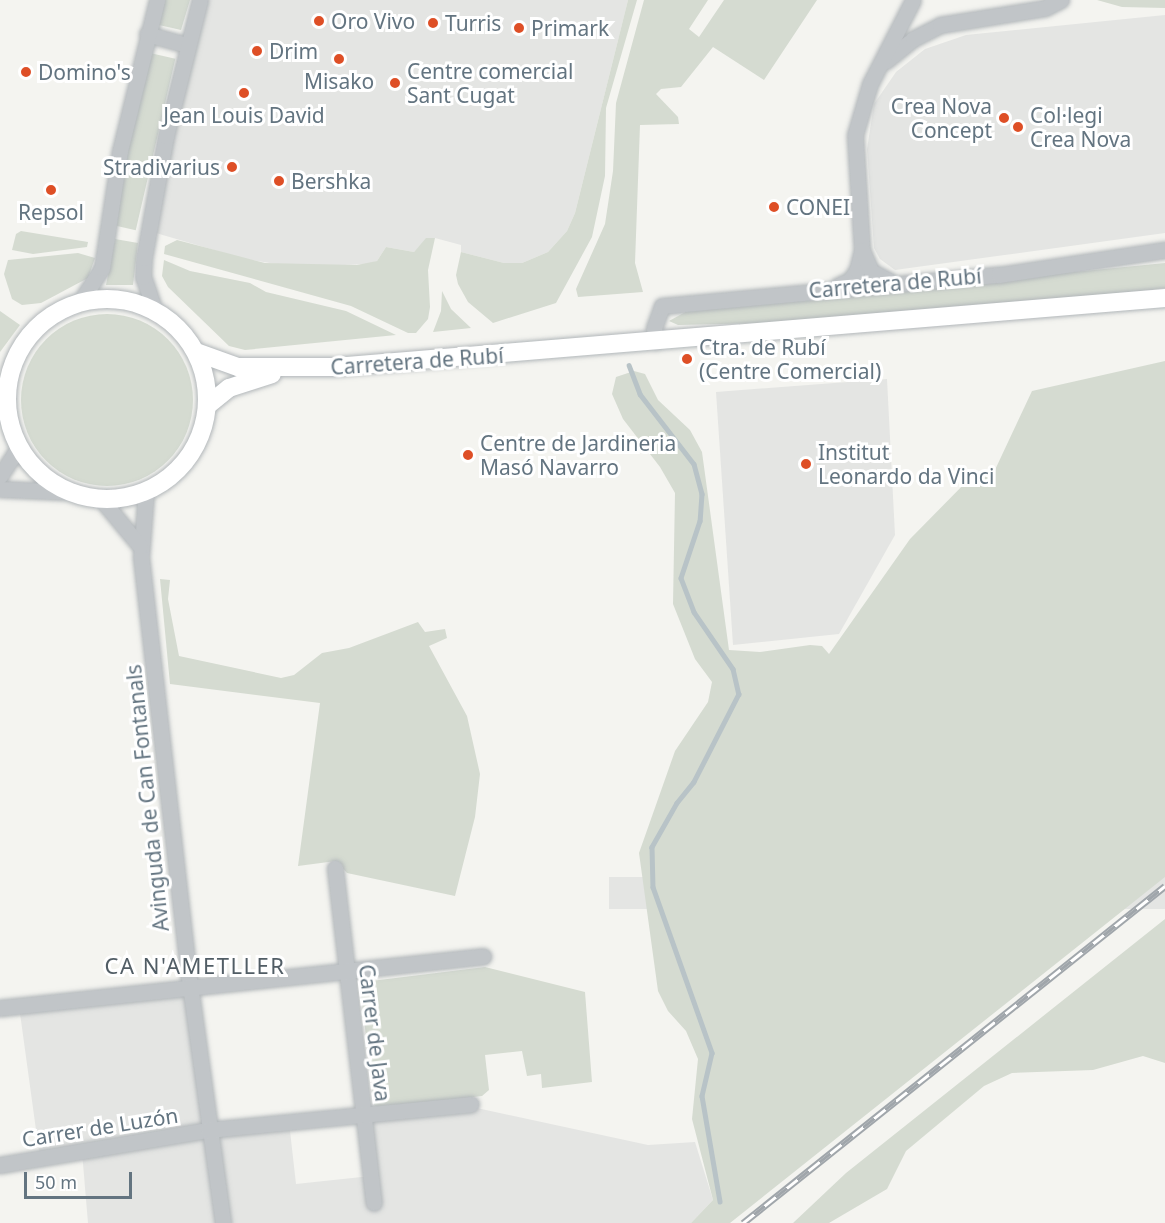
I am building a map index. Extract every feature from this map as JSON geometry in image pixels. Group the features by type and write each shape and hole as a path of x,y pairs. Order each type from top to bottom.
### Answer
{"main road":[{"path":"0,367 18,352 46,320 80,302 108,297 132,300 155,311 177,328 196,352 206,378 208,405 202,433 189,458 169,479 146,492 101,499 69,492 40,473 11,440 7,403 10,376 18,352"},
{"name":"Carretera de Rubí","path":"285,370 656,342 1165,298"},
{"path":"196,352 226,365 285,370"},
{"path":"208,405 229,388 285,370"}],"street":[{"path":"80,302 102,268 120,151 157,0"},
{"path":"155,311 143,277 144,258 188,45 200,0"},
{"path":"895,283 872,272 862,250 855,135 878,69 913,0"},
{"path":"878,69 913,39 940,25 1045,8 1061,0"},
{"path":"147,34 188,45"},
{"path":"830,289 850,280 862,250"},
{"name":"Carretera de Rubí","path":"656,342 654,328 662,306 999,275 1165,250"},
{"path":"0,476 11,440"},
{"path":"0,489 69,492"},
{"name":"Avinguda de Can Fontanals","path":"146,492 140,546 190,985 208,1130 223,1223"},
{"path":"101,499 140,546"},
{"name":"Carrer de Java","path":"335,868 374,1203"},
{"path":"0,1008 190,985 483,956"},
{"name":"Carrer de Luzón","path":"0,1165 208,1130 471,1104"}],"shaded area":[{"path":"165,0 190,0 181,30 159,25"},
{"name":"Centre comercial Sant Cugat","path":"200,0 628,0 575,213 567,231 548,252 522,263 504,263 461,252 461,245 427,238 414,252 386,247 377,261 369,264 296,267 245,259 149,231"},
{"path":"628,0 637,0 606,108 605,176 592,237 556,303 493,323 468,302 458,284 456,275 461,252 504,263 522,263 548,252 567,231 575,213"},
{"path":"644,0 708,0 689,29 699,37 724,0 817,0 764,80 713,47 681,87 661,89 656,94 678,117 679,124 640,125 635,263 643,292 578,297 576,289 605,224 613,171 616,103"},
{"path":"1097,0 1165,0 1165,8 1122,7"},
{"name":"Col·legi Crea Nova","path":"1165,15 1165,233 895,270 880,259 874,248 867,149 874,104 896,72 925,49 966,35"},
{"path":"150,53 175,59 136,230 110,224"},
{"path":"21,231 88,242 87,247 33,254 12,250 16,234"},
{"path":"426,238 435,238 428,270 430,307 428,319 416,333 408,333 351,306 164,254 165,246 177,240 265,263 357,265 377,261 386,247 414,252"},
{"path":"115,239 138,243 133,285 106,285"},
{"path":"78,253 95,258 88,278 41,303 22,305 12,299 4,274 8,260"},
{"path":"164,260 190,271 250,283 266,292 346,311 396,335 245,350 229,346 168,287 162,276"},
{"path":"1165,263 1165,288 1151,290 801,322 678,325 669,321 689,310"},
{"path":"442,291 451,309 471,328 433,332 441,311"},
{"path":"0,311 20,325 0,352"},
{"path":"107,314 140,321 155,329 167,340 178,352 186,367 193,400 186,433 178,448 167,460 155,471 140,479 107,486 74,479 59,471 47,460 36,448 28,433 21,400 28,367 36,352 47,340 59,329 74,321"},
{"path":"1165,361 1165,877 730,1223 691,1223 713,1200 692,1119 698,1059 686,1031 668,1011 658,991 639,853 675,751 708,702 712,682 695,659 673,604 675,493 660,467 623,419 612,394 616,377 634,371 645,374 658,400 690,430 702,452 729,650 760,652 810,645 822,646 829,654 910,539 973,475 994,472 1032,391"},
{"name":"Institut Leonardo da Vinci","path":"887,379 895,535 839,634 733,645 716,392"},
{"path":"160,579 170,580 168,599 179,656 281,678 294,675 322,653 349,648 418,622 425,632 445,629 447,638 429,646 467,716 480,774 475,817 455,896 347,873 336,861 298,866 320,703 170,684"},
{"path":"609,877 1165,877 1165,909 609,909"},
{"path":"1165,919 1165,1063 1143,1056 1093,1070 1012,1073 984,1086 906,1151 887,1189 829,1223 793,1223 846,1173"},
{"path":"485,967 585,992 592,1082 542,1088 541,1074 527,1076 522,1051 485,1055 489,1090 482,1096 378,1108 374,1105 360,986 363,982"},
{"path":"190,985 208,1130 289,1122 296,1184 371,1176 364,1115 463,1105 648,1145 695,1142 713,1200 691,1223 88,1223 82,1152 40,1159 19,1006"}],"waterway":[{"path":"629,365 640,394 694,464 702,494 700,521 681,578 694,612 733,669 739,694 694,782 677,803 652,847 653,887 712,1053 702,1096 720,1201"}],"railway":[{"path":"743,1223 1165,886"}],"place":[{"name":"Oro Vivo","path":"319,21"},
{"name":"Turris","path":"433,23"},
{"name":"Primark","path":"519,28"},
{"name":"Drim","path":"257,51"},
{"name":"Misako","path":"339,59"},
{"name":"Domino's","path":"26,72"},
{"name":"Centre comercial Sant Cugat","path":"395,83"},
{"name":"Jean Louis David","path":"244,93"},
{"name":"Crea Nova Concept","path":"1004,118"},
{"name":"Col·legi Crea Nova","path":"1018,127"},
{"name":"Stradivarius","path":"232,167"},
{"name":"Bershka","path":"279,181"},
{"name":"Repsol","path":"51,190"},
{"name":"CONEI","path":"774,207"},
{"name":"Ctra. de Rubí (Centre Comercial)","path":"687,359"},
{"name":"Centre de Jardineria Masó Navarro","path":"468,455"},
{"name":"Institut Leonardo da Vinci","path":"806,464"}],"district":[{"name":"CA N'AMETLLER","path":"195,966"}]}
